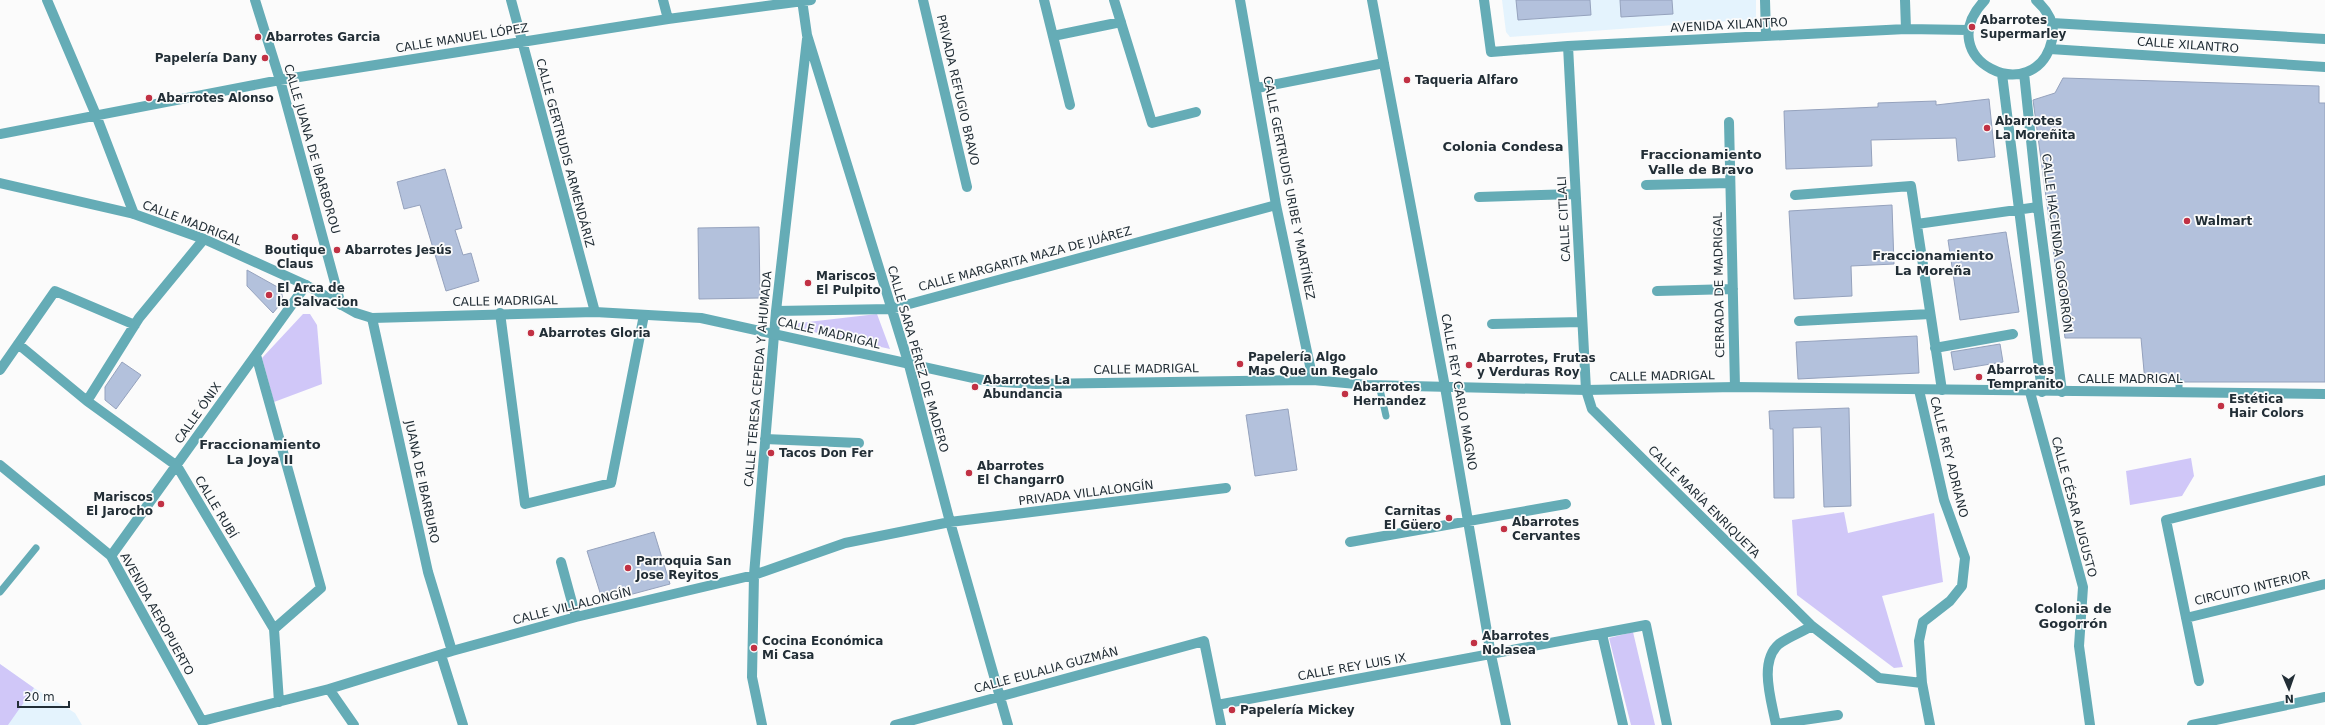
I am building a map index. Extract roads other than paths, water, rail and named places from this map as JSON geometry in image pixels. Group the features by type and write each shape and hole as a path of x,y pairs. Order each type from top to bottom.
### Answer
{"street":[{"path":"48,0 96,115 134,214"},
{"name":"CALLE JUANA DE IBARBOROU","path":"255,0 280,80 341,305"},
{"name":"CALLE GERTRUDIS ARMENDÁRIZ","path":"511,0 521,42 595,312"},
{"path":"663,0 668,19"},
{"name":"PRIVADA REFUGIO BRAVO","path":"923,0 967,187"},
{"path":"1044,0 1070,105"},
{"path":"1114,0 1152,123 1196,112"},
{"name":"CALLE GERTRUDIS URIBE Y MARTÍNEZ","path":"1240,0 1257,88 1276,205 1313,380"},
{"name":"CALLE REY CARLO MAGNO","path":"1372,0 1445,387 1491,654 1506,725"},
{"name":"AVENIDA XILANTRO","path":"1484,0 1491,52 1568,46 1906,29 1968,30"},
{"path":"1765,0 1766,36"},
{"path":"1905,0 1906,29"},
{"path":"1984,0 1973,14 1968,30 1970,45 1977,58 1988,69 2002,74 2024,73 2044,59 2050,49 2053,36 2052,23 2045,4 2036,0"},
{"name":"CALLE MANUEL LÓPEZ","path":"0,134 280,80 668,19 805,1"},
{"name":"CALLE SARA PÉREZ DE MADERO","path":"805,1 807,35 909,365 950,522 1001,695 1008,725"},
{"path":"1053,36 1121,22"},
{"name":"CALLE XILANTRO","path":"2052,23 2325,39"},
{"name":"CALLE TERESA CEPEDA Y AHUMADA","path":"762,725 752,677 754,575 776,311 807,35"},
{"name":"CALLE CITLALI","path":"1568,46 1586,390"},
{"name":"CALLE XILANTRO","path":"2050,49 2325,67"},
{"path":"1257,88 1384,63"},
{"name":"CALLE HACIENDA GOGORRÓN","path":"2024,73 2038,207 2062,392"},
{"path":"2002,74 2042,392"},
{"name":"CERRADA DE MADRIGAL","path":"1729,122 1735,387"},
{"name":"CALLE MADRIGAL","path":"0,183 134,214 204,239 306,285 341,305 372,318 500,313 595,312 701,318 987,381 1036,384 1313,380 1379,385 1586,390 1735,387 2062,392 2179,387 2325,394"},
{"path":"1646,185 1730,183"},
{"path":"1795,195 1911,186 1942,390"},
{"path":"1479,197 1575,194"},
{"name":"CALLE MARGARITA MAZA DE JUÁREZ","path":"776,311 891,309 1276,205"},
{"path":"1917,224 2038,207"},
{"path":"87,401 135,325 204,239"},
{"name":"CALLE ÓNIX","path":"111,556 306,285"},
{"path":"1657,291 1732,289"},
{"path":"0,370 55,291 135,325"},
{"path":"500,313 526,504 611,483 644,315"},
{"path":"1799,321 1930,314"},
{"name":"JUANA DE IBARBURO","path":"372,318 428,572 452,650"},
{"path":"1492,324 1582,322"},
{"path":"1935,348 2013,334"},
{"name":"CALLE RUBÍ","path":"18,344 87,401 177,466 274,628 279,702"},
{"path":"256,355 321,588 274,628"},
{"name":"CALLE MARÍA ENRIQUETA","path":"1586,390 1592,410 1812,626 1879,678 1922,684"},
{"name":"CALLE REY ADRIANO","path":"1919,390 1944,500 1965,558 1962,586 1950,601 1924,622 1919,641 1922,684 1930,725"},
{"name":"CALLE CÉSAR AUGUSTO","path":"2030,392 2083,587 2079,646 2090,725"},
{"path":"765,439 859,443"},
{"name":"AVENIDA AEROPUERTO","path":"0,465 111,556 203,723"},
{"path":"2199,681 2166,520 2325,480"},
{"name":"PRIVADA VILLALONGÍN","path":"950,522 1226,488"},
{"path":"1350,542 1566,504"},
{"name":"CALLE VILLALONGÍN","path":"203,723 329,689 441,655 452,650 576,617 754,575 845,543 950,522"},
{"path":"561,562 576,617"},
{"name":"CIRCUITO INTERIOR","path":"2186,618 2325,584"},
{"name":"CALLE REY LUIS IX","path":"1217,705 1646,625 1667,725"},
{"path":"1812,626 1779,644 1770,658 1768,671 1776,725 1838,715"},
{"path":"1602,634 1623,725"},
{"name":"CALLE EULALIA GUZMÁN","path":"895,725 1204,641 1217,705"},
{"path":"441,655 463,725"},
{"path":"329,689 354,725"},
{"path":"2192,725 2325,697"},
{"path":"1217,705 1221,725"}],"lane":[{"path":"1379,385 1386,416"},
{"path":"0,592 36,548"}],"place":[{"name":"Abarrotes Supermarley","path":"1972,27"},
{"name":"Abarrotes Garcia","path":"258,37"},
{"name":"Papelería Dany","path":"265,58"},
{"name":"Taqueria Alfaro","path":"1407,80"},
{"name":"Abarrotes Alonso","path":"149,98"},
{"name":"Abarrotes La Moreñita","path":"1987,128"},
{"name":"Walmart","path":"2187,221"},
{"name":"Boutique Claus","path":"295,237"},
{"name":"Abarrotes Jesús","path":"337,250"},
{"name":"Mariscos El Pulpito","path":"808,283"},
{"name":"El Arca de la Salvacion","path":"269,295"},
{"name":"Abarrotes Gloria","path":"531,333"},
{"name":"Papelería Algo Mas Que un Regalo","path":"1240,364"},
{"name":"Abarrotes, Frutas y Verduras Roy","path":"1469,365"},
{"name":"Abarrotes Tempranito","path":"1979,377"},
{"name":"Abarrotes La Abundancia","path":"975,387"},
{"name":"Abarrotes Hernandez","path":"1345,394"},
{"name":"Estética Hair Colors","path":"2221,406"},
{"name":"Tacos Don Fer","path":"771,453"},
{"name":"Abarrotes El Changarr0","path":"969,473"},
{"name":"Mariscos El Jarocho","path":"161,504"},
{"name":"Carnitas El Güero","path":"1449,518"},
{"name":"Abarrotes Cervantes","path":"1504,529"},
{"name":"Parroquia San Jose Reyitos","path":"628,568"},
{"name":"Abarrotes Nolasea","path":"1474,643"},
{"name":"Cocina Económica Mi Casa","path":"754,648"},
{"name":"Papelería Mickey","path":"1232,710"}],"district":[{"name":"Colonia Condesa","path":"1503,146"},
{"name":"Fraccionamiento Valle de Bravo","path":"1701,162"},
{"name":"Fraccionamiento La Moreña","path":"1933,262"},
{"name":"Fraccionamiento La Joya II","path":"260,452"},
{"name":"Colonia de Gogorrón","path":"2073,616"}]}
